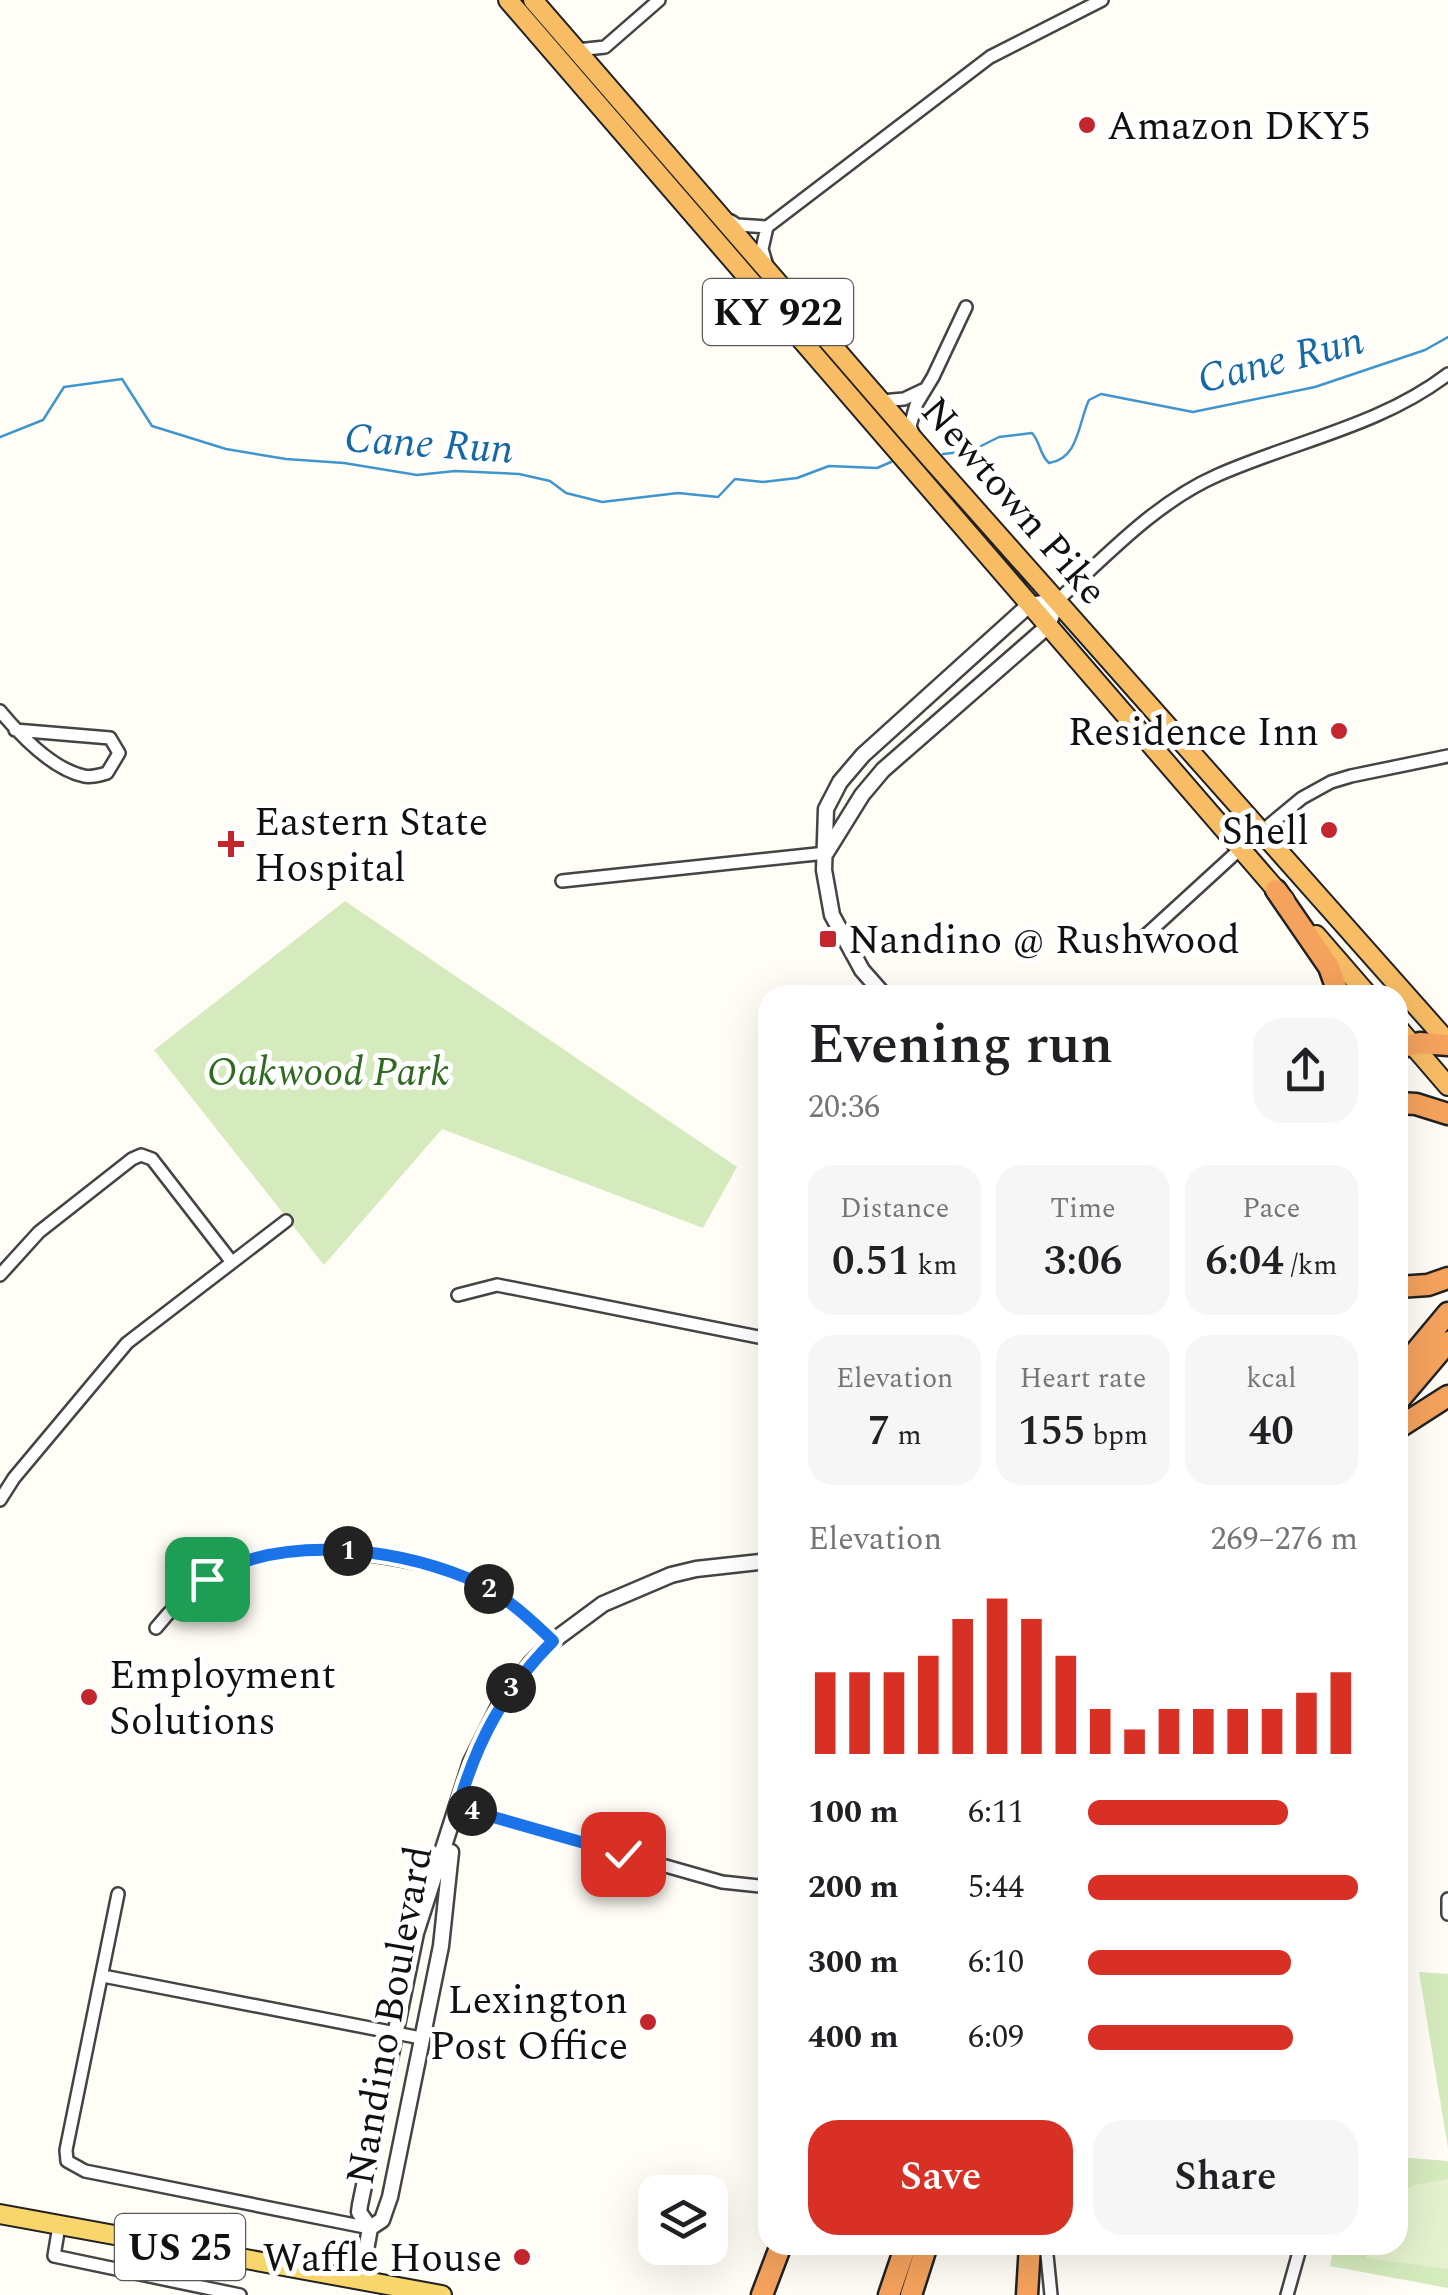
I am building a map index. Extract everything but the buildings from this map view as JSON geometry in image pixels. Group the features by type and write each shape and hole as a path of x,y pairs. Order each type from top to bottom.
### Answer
{"highway":[{"name":"Newtown Pike","path":"508,0 1359,985"},
{"name":"Newtown Pike","path":"534,0 915,440 1396,985"},
{"path":"661,176 674,178 697,200 715,209"},
{"path":"1276,890 1329,966 1336,985"},
{"name":"Newtown Pike","path":"1408,998 1448,1044"},
{"path":"1408,1041 1448,1044"},
{"path":"1408,1046 1448,1086"},
{"path":"1408,1104 1448,1114"},
{"path":"1408,1286 1448,1278"},
{"path":"1408,1360 1448,1314"},
{"path":"1408,1389 1448,1342"},
{"path":"1408,1422 1448,1396"},
{"path":"762,2295 777,2255"},
{"path":"889,2295 903,2255"},
{"path":"910,2295 923,2255"},
{"path":"1027,2295 1029,2255"}],"main road":[{"name":"US 25","path":"0,2214 359,2287 442,2295"}],"street":[{"path":"598,74 605,47 659,0"},
{"path":"715,209 737,225 766,227 976,67 1102,0"},
{"path":"577,50 605,47"},
{"path":"766,227 762,249 771,273"},
{"path":"915,440 910,426 923,390 966,307"},
{"path":"826,853 862,795 883,770 1048,626 1057,601 1137,528 1202,484 1394,408 1448,374"},
{"path":"881,401 904,400 923,390"},
{"path":"875,985 862,970 832,916 826,890 826,808 848,770 1029,605 1057,601"},
{"path":"0,711 15,730 61,766 88,778 108,773 119,753 110,738 15,730"},
{"path":"1134,946 1302,798 1331,782 1448,756"},
{"path":"562,881 826,853"},
{"path":"0,1275 39,1232 141,1155 152,1159 231,1261"},
{"path":"0,1500 127,1343 286,1221"},
{"path":"458,1296 497,1284 758,1336"},
{"path":"156,1628 191,1589 216,1573 261,1555 311,1549 402,1560 466,1577 493,1591 553,1641"},
{"name":"Nandino Boulevard","path":"359,2287 370,2228 360,2205 416,1932 443,1871 471,1762 501,1702 553,1641 603,1604 649,1582 696,1568 758,1562"},
{"path":"458,1807 722,1882 758,1887"},
{"name":"Nandino Boulevard","path":"370,2228 382,2220 390,2198 441,1946 443,1871"},
{"path":"118,1894 66,2150 67,2161 85,2171 370,2228"},
{"path":"1448,1900 1448,1914"},
{"path":"103,1976 420,2038"},
{"path":"60,2226 54,2256 240,2295"},
{"path":"1047,2255 1052,2295"},
{"path":"1288,2295 1298,2255"}],"green space":[{"name":"Oakwood Park","path":"345,901 737,1167 703,1228 442,1129 324,1265 154,1050"},
{"path":"1419,1972 1448,1974 1448,2148"},
{"path":"1408,2158 1448,2161 1448,2288 1330,2266 1332,2255 1408,2255"},
{"path":"1448,2179 1448,2269 1366,2258 1408,2255 1408,2188"}],"waterway":[{"name":"Cane Run","path":"943,454 971,451 999,437 1032,433 1049,463 1066,455 1076,439 1089,400 1101,394 1193,412 1315,387 1425,350 1448,337"},
{"name":"Cane Run","path":"0,437 43,420 64,387 122,379 152,426 226,449 417,475 455,471 519,474 550,481 566,493 602,502 678,493 718,497 735,479 763,482 797,478 829,466 877,468 891,462"}],"place":[{"name":"Amazon DKY5","path":"1087,125"},
{"name":"Residence Inn","path":"1339,731"},
{"name":"Shell","path":"1329,830"},
{"name":"Eastern State Hospital","path":"231,844"},
{"name":"Nandino @ Rushwood","path":"828,939"},
{"name":"Employment Solutions","path":"89,1697"},
{"name":"Lexington Post Office","path":"648,2022"},
{"name":"Waffle House","path":"522,2257"}],"route":[{"path":"207,1579 261,1555 311,1549 402,1560 466,1577 493,1591 553,1641 531,1663 483,1732 458,1807 623,1854"}]}
